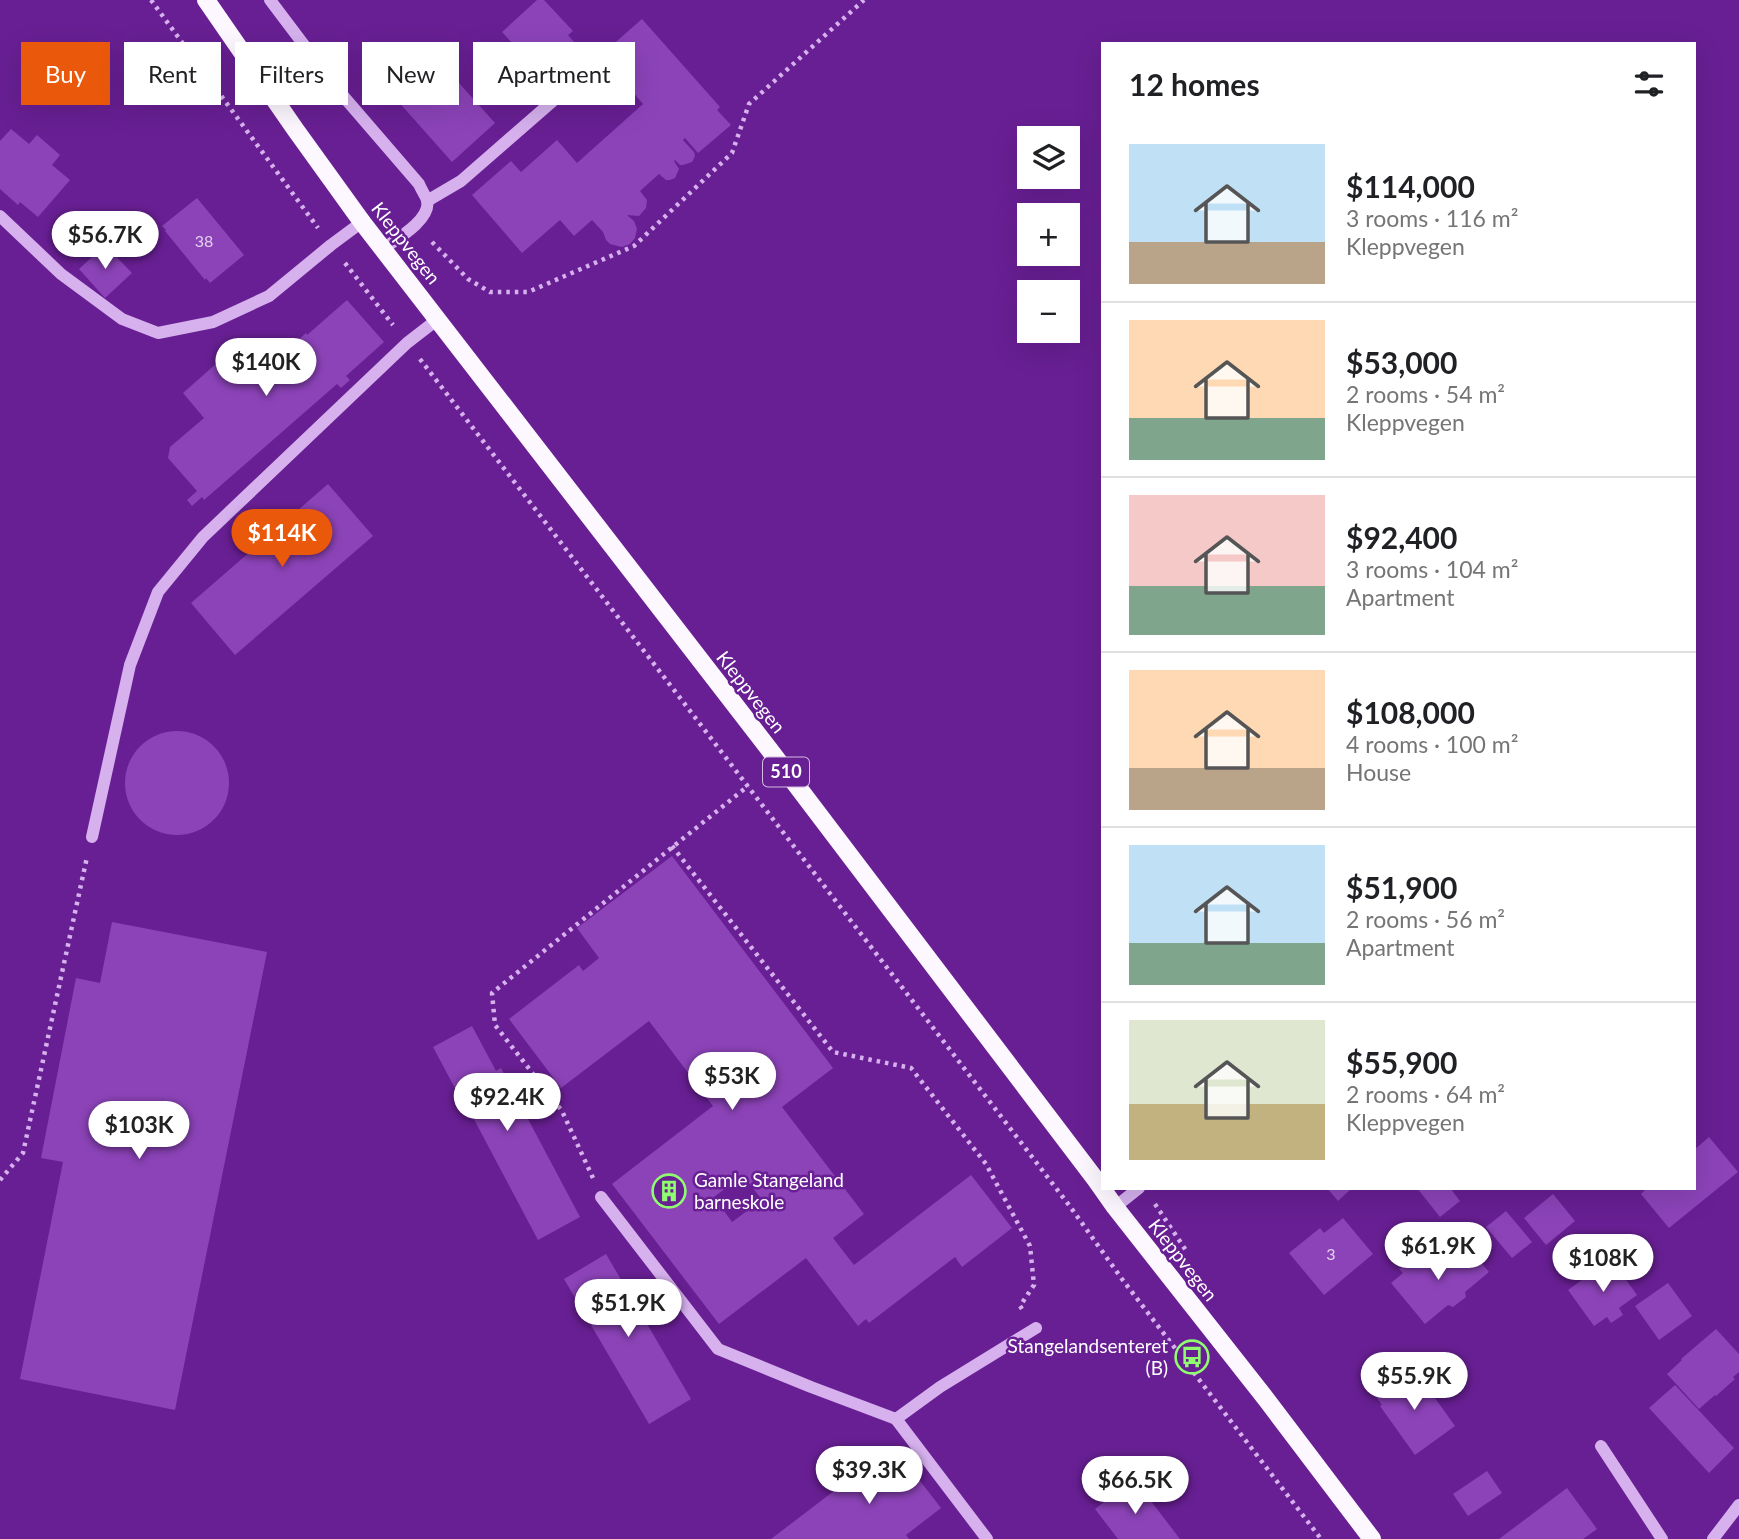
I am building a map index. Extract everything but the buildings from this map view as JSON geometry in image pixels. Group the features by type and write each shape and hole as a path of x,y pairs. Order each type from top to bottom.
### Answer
{"main road":[{"name":"Kleppvegen","path":"206,0 362,222 760,738 1101,1187"},
{"name":"Kleppvegen","path":"1103,1190 1372,1539"}],"street":[{"path":"270,0 338,90 419,184 427,201 427,210 416,225 384,248"},
{"path":"427,201 461,181 548,105"},
{"path":"0,216 71,282 122,319 158,333 213,322 269,296 362,222"},
{"path":"92,837 130,666 158,592 202,537 407,343 438,319"},
{"path":"1115,1208 1137,1190"},
{"path":"601,1197 718,1349 896,1419 987,1539"},
{"path":"896,1419 940,1387 1036,1328"},
{"path":"1601,1447 1662,1539"},
{"path":"1713,1539 1739,1505"}],"path":[{"path":"151,0 331,245 1069,1205 1122,1279 1321,1539"},
{"path":"416,225 468,279 490,292 528,292 634,246 732,153 749,104 864,0"},
{"path":"601,1197 562,1111 495,1026 492,993 748,786"},
{"path":"0,1180 23,1153 92,837"},
{"path":"672,846 833,1052 911,1068 986,1164 1030,1246 1034,1285 1020,1306 1036,1328"}],"place":[{"name":"Gamle Stangeland barneskole","path":"669,1191"},
{"name":"Stangelandsenteret (B)","path":"1192,1357"}]}
